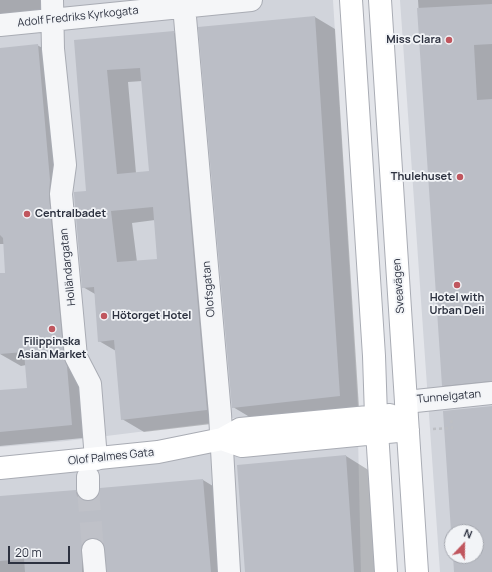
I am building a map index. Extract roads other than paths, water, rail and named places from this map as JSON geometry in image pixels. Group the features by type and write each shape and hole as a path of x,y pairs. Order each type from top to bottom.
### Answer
{"main road":[{"path":"351,0 374,356 376,425 386,572"},
{"name":"Sveavägen","path":"380,0 417,572"},
{"name":"Olof Palmes Gata","path":"0,468 91,475 158,452 222,439 240,429 376,425 407,415"}],"street":[{"name":"Adolf Fredriks Kyrkogata","path":"0,25 52,10 184,6 251,0"},
{"name":"Olofsgatan","path":"184,6 222,439 226,541 229,572"},
{"name":"Holländargatan","path":"52,10 53,49 65,165 61,194 76,357 90,384 91,475"},
{"name":"Tunnelgatan","path":"407,415 492,393"},
{"path":"93,550 95,572"}],"tunnel":[{"path":"88,489 93,550"}],"place":[{"name":"Miss Clara","path":"449,40"},
{"name":"Thulehuset","path":"460,177"},
{"name":"Centralbadet","path":"27,214"},
{"name":"Hotel with Urban Deli","path":"457,285"},
{"name":"Hötorget Hotel","path":"104,316"},
{"name":"Filippinska Asian Market","path":"52,329"}]}
